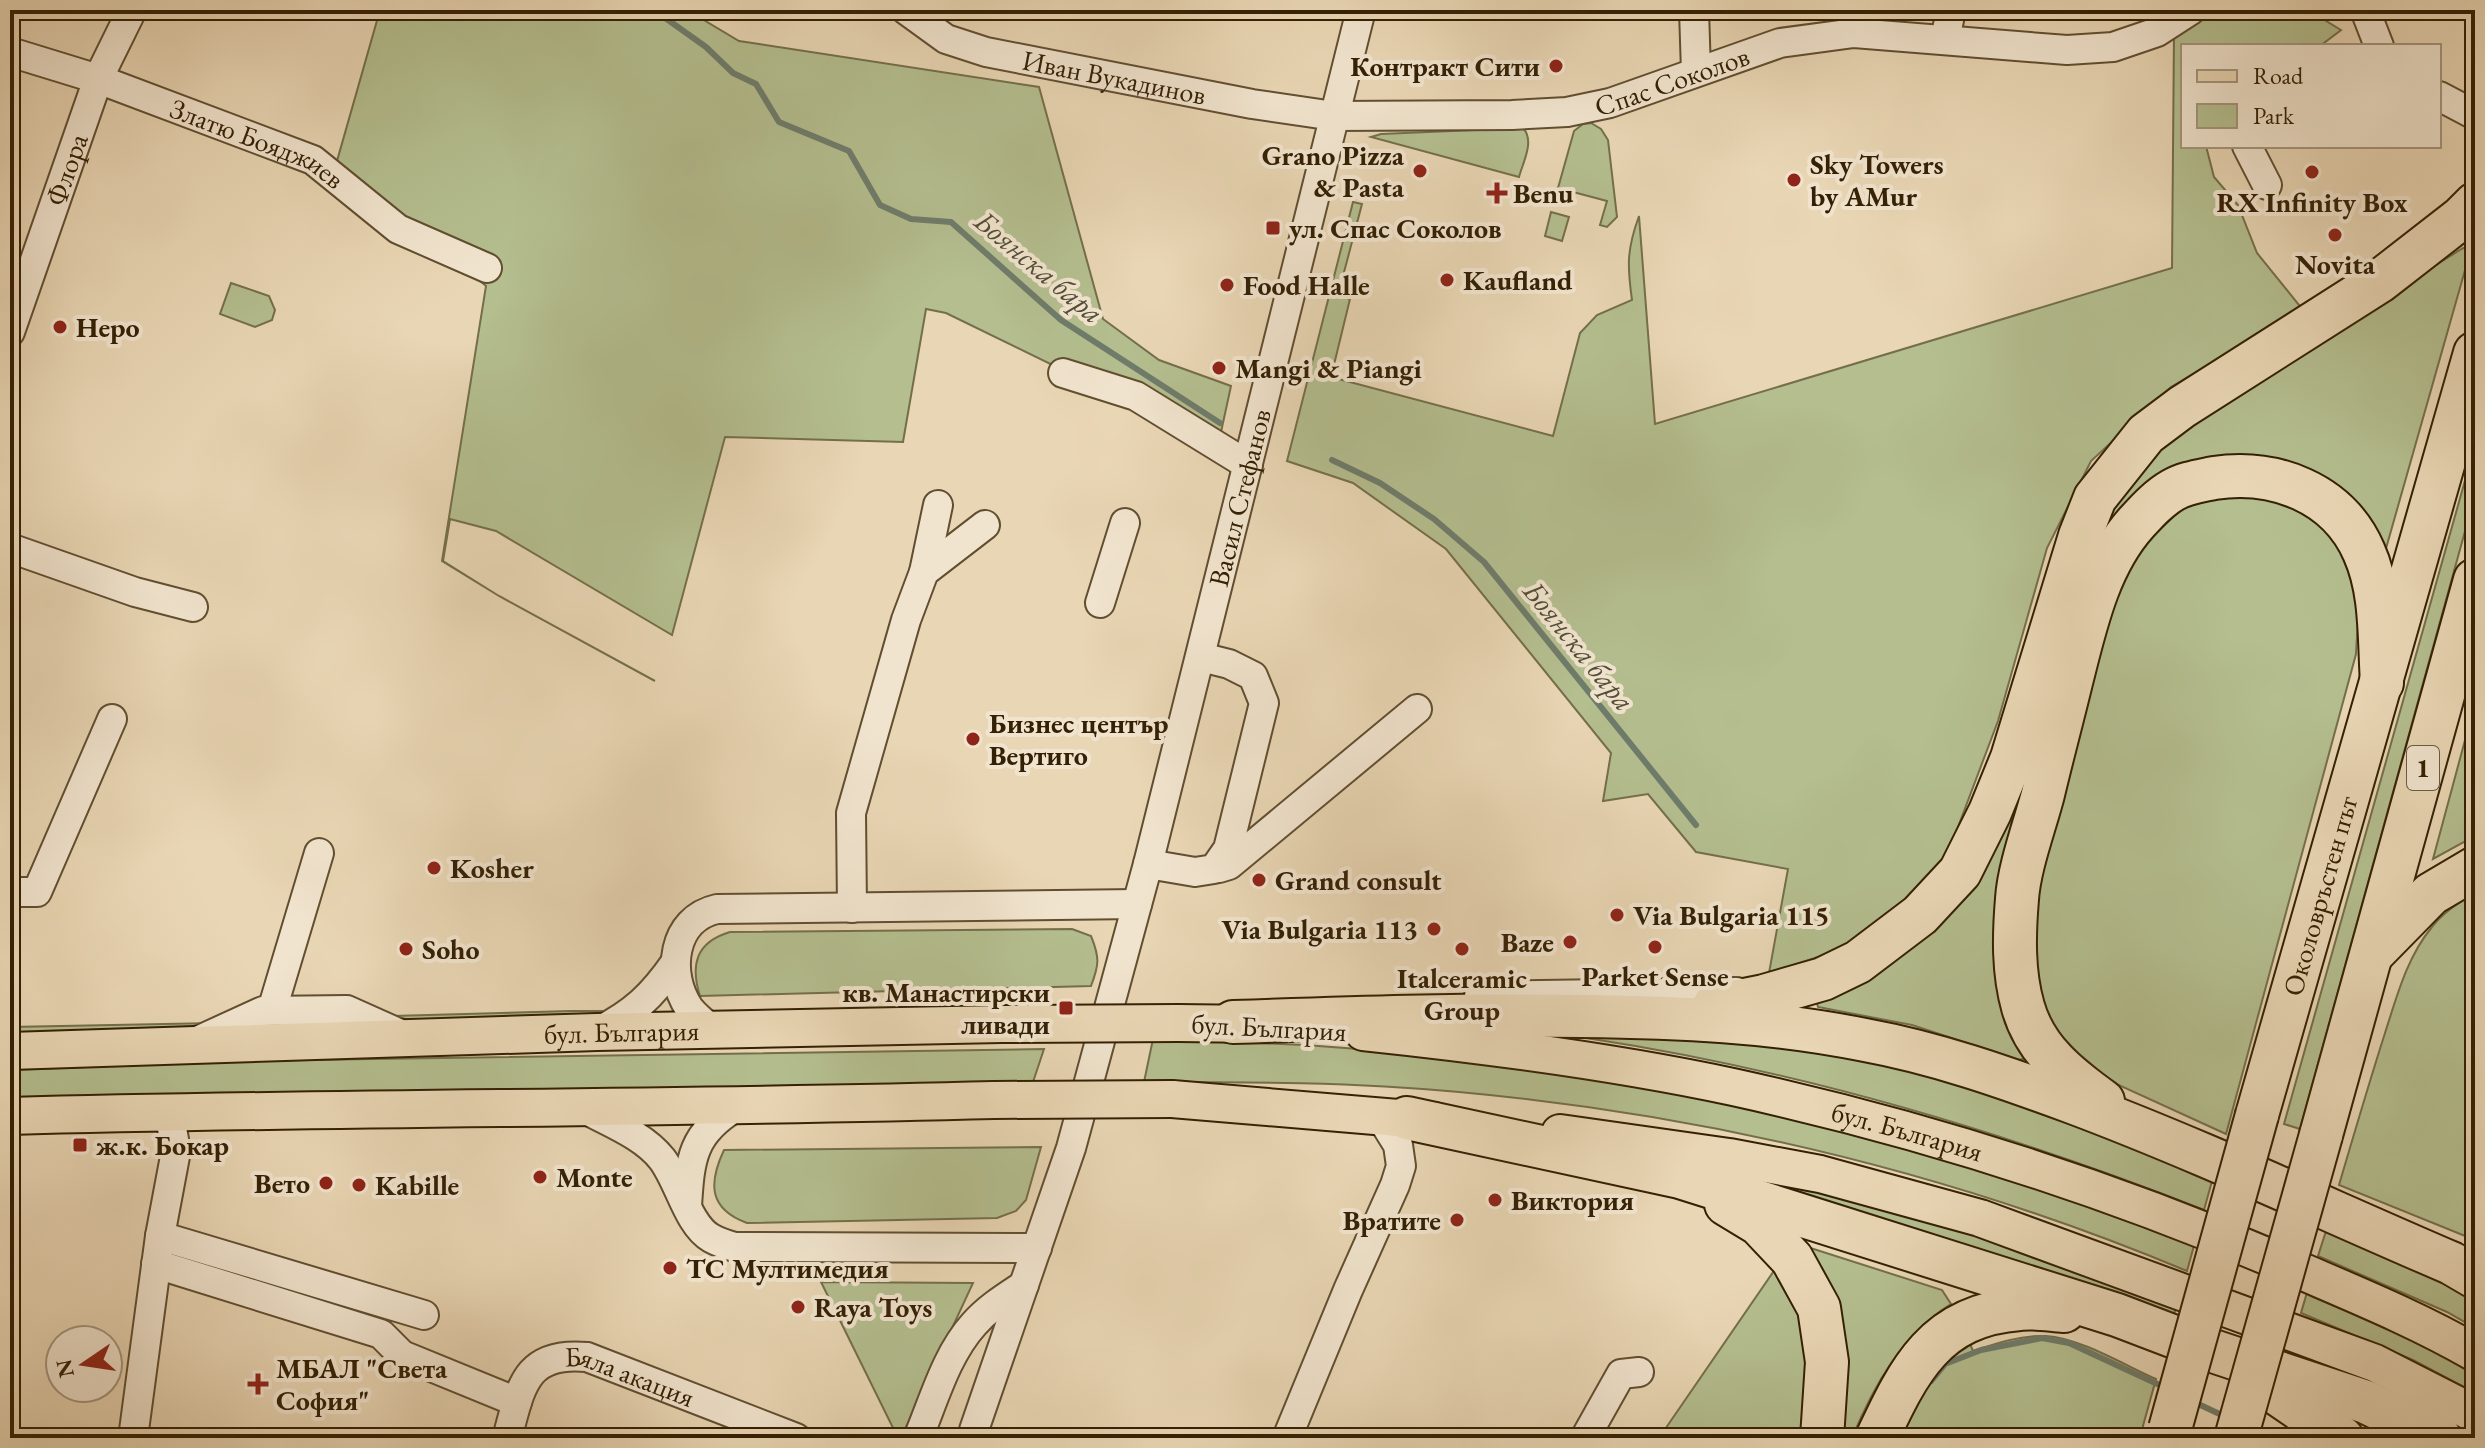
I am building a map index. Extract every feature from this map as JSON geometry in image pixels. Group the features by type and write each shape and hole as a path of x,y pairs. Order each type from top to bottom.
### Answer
{"highway":[{"path":"1657,1017 1782,991 1823,979 1858,962 1920,915 1960,872 1990,812 2012,758 2080,536 2095,498 2146,434 2182,407 2380,281 2475,204"},
{"name":"Околовръстен път","path":"2169,1433 2475,353"},
{"path":"2140,1127 2072,1079 2050,1057 2040,1044 2024,1010 2015,974 2017,896 2083,637 2100,583 2116,550 2151,508 2176,488 2197,481 2237,475 2261,476 2299,487 2319,497 2345,521 2364,550 2376,587 2382,683"},
{"name":"1","path":"2236,1438 2475,580"},
{"path":"2370,956 2431,894 2475,868"},
{"path":"1205,1022 1458,1014 1657,1017 1781,1026 1866,1040 2011,1079 2140,1127 2467,1268"},
{"path":"1394,1117 1680,1177 2117,1315 2201,1347 2366,1402 2440,1438"},
{"path":"1680,1177 1759,1224 1792,1259 1819,1308 1827,1362 1822,1438"},
{"path":"1877,1438 1916,1364 1932,1345 1972,1320 2022,1308 2117,1315"},
{"path":"2201,1347 2246,1373 2342,1438"}],"main road":[{"name":"бул. България","path":"10,1051 597,1032 1002,1024 1205,1022 1397,1036 1589,1062 1731,1086 1873,1120 2002,1159 2199,1227 2380,1306 2475,1353"},
{"path":"10,1116 169,1111 736,1107 1172,1099 1546,1131 1729,1157 1820,1174 1980,1218 2375,1363 2475,1414"}],"street":[{"name":"Флора","path":"10,332 98,79 132,10"},
{"name":"Иван Вукадинов","path":"906,10 946,39 986,52 1334,116"},
{"path":"922,10 946,39"},
{"name":"Васил Стефанов","path":"974,1438 974,1430 1071,1148 1148,864 1361,10"},
{"path":"1694,10 1696,72"},
{"path":"1945,40 1951,10"},
{"name":"Спас Соколов","path":"1334,116 1567,112 1610,103 1780,43 1854,33 2067,50 2113,47 2157,32 2191,10"},
{"path":"2365,10 2378,44"},
{"name":"Златю Бояджиев","path":"10,52 98,79 313,160 398,229 487,268"},
{"path":"2441,98 2475,115"},
{"path":"2248,148 2267,185"},
{"path":"1063,373 1136,396 1248,465"},
{"path":"852,908 851,813 906,620 924,572 938,505"},
{"path":"1100,603 1125,523"},
{"path":"924,572 985,525"},
{"path":"10,548 135,592 182,604"},
{"path":"1201,657 1229,664 1253,676 1264,703 1228,849 1214,869"},
{"path":"1148,864 1195,872 1229,865 1417,709"},
{"path":"10,892 37,892 112,719"},
{"path":"272,1010 319,853"},
{"path":"713,1030 696,1017 687,1004 675,963 675,953 684,930 707,911 1137,904"},
{"path":"597,1032 624,1019 643,1004 675,963"},
{"path":"1205,1022 1243,1003 1521,994 1782,991"},
{"path":"187,1046 263,1011 272,1010 347,1010 413,1040"},
{"path":"687,1206 692,1156 700,1137 720,1116 736,1107"},
{"path":"583,1108 641,1140 661,1158 708,1237 735,1247 1037,1248"},
{"path":"133,1438 160,1236 176,1151 169,1111"},
{"path":"1287,1438 1395,1185 1401,1166 1394,1117"},
{"path":"160,1236 424,1315"},
{"path":"156,1264 381,1334 402,1355 517,1402"},
{"path":"918,1438 951,1357 972,1326 992,1307 1024,1285"},
{"name":"Бяла акация","path":"507,1438 521,1387 530,1373 546,1360 565,1355 587,1357 796,1438"},
{"path":"1585,1438 1621,1374 1639,1372"}],"green space":[{"path":"380,10 687,10 739,41 1039,87 1103,319 1159,360 1231,386 1218,446 946,313 926,309 903,442 725,437 672,635 496,531 450,519 443,561 499,596 442,561 486,286 337,161"},
{"path":"2211,10 2308,10 2341,30 2323,44 2181,44 2181,148 2207,148 2214,177 2238,205 2257,253 2303,310 2171,387 2091,461 2047,548 1998,721 1941,872 1888,924 1830,953 1769,973 1788,869 1696,852 1648,794 1603,801 1611,753 1446,549 1353,483 1287,461 1353,202 1362,204 1338,295 1350,299 1331,377 1553,436 1580,333 1597,315 1632,300 1629,257 1639,216 1655,424 2172,268 2174,34"},
{"path":"1591,123 1601,129 1608,140 1617,217 1607,227 1600,225 1607,201 1558,188 1574,131 1583,124"},
{"path":"1523,128 1528,145 1519,177 1371,137 1381,134"},
{"path":"1551,212 1569,217 1562,241 1545,236"},
{"path":"2463,248 2471,249 2383,559 2266,462 2102,538 2126,471 2192,418"},
{"path":"231,283 269,296 275,310 272,320 255,327 220,314"},
{"path":"2475,445 2475,495 2300,1129 2284,1124"},
{"path":"2212,496 2273,498 2303,510 2325,529 2343,551 2354,573 2358,603 2356,654 2226,1134 2112,1082 2049,1023 2036,995 2025,926 2123,561 2175,510"},
{"path":"2475,703 2475,836 2433,859"},
{"path":"2023,765 2001,870 1994,950 2002,996 2029,1057 2019,1060 1912,1025 1818,1007 1815,995 1851,982"},
{"path":"2475,893 2475,1240 2339,1185 2409,964 2436,922"},
{"path":"1072,929 1091,936 1094,944 1097,961 1091,986 700,996 697,985 698,956 710,942 730,932"},
{"path":"608,1011 614,1014 420,1022 392,1016"},
{"path":"214,1023 203,1033 10,1032 10,1027"},
{"path":"1593,1030 1853,1053 2054,1113 2212,1181 2204,1210 2053,1154 1900,1106 1744,1067 1586,1038"},
{"path":"1153,1039 1412,1053 1509,1065 1741,1102 1927,1150 2195,1242 2187,1271 2011,1205 1921,1178 1738,1133 1646,1116 1553,1102 1380,1086 1144,1082"},
{"path":"1044,1049 1032,1085 10,1104 10,1070 243,1061"},
{"path":"1041,1147 1026,1200 1016,1211 997,1218 747,1223 725,1210 715,1194 716,1174 724,1150"},
{"path":"1758,1175 1882,1203 2178,1300 2171,1325 1754,1181"},
{"path":"2327,1228 2475,1292 2475,1328 2447,1312 2318,1256"},
{"path":"1798,1244 1942,1290 1951,1304 1918,1330 1891,1363 1852,1438 1834,1438"},
{"path":"1780,1262 1812,1348 1809,1438 1659,1438"},
{"path":"821,1282 973,1283 901,1438 898,1438"},
{"path":"2308,1289 2475,1370 2475,1393 2413,1360 2301,1313"},
{"path":"1967,1336 1973,1351 2018,1338 2059,1338 2087,1347 2156,1379 2141,1433 2136,1432 2135,1438 1902,1438 1908,1422 1907,1400"}],"waterway":[{"name":"Боянска бара","path":"654,10 706,47 733,73 756,84 779,122 849,151 880,205 911,219 951,222 1061,320 1220,423"},
{"name":"Боянска бара","path":"1332,460 1380,483 1434,519 1484,562 1696,825"},
{"path":"1931,1381 1945,1364 1981,1350 2042,1338 2069,1343 2166,1388"},
{"path":"2194,1402 2228,1418"}],"place":[{"name":"Контракт Сити","path":"1556,66"},
{"name":"Grano Pizza & Pasta","path":"1420,171"},
{"name":"RX Infinity Box","path":"2312,172"},
{"name":"Sky Towers by AMur","path":"1794,180"},
{"name":"Benu","path":"1497,193"},
{"name":"ул. Спас Соколов","path":"1273,228"},
{"name":"Novita","path":"2335,235"},
{"name":"Kaufland","path":"1447,280"},
{"name":"Food Halle","path":"1227,285"},
{"name":"Неро","path":"60,327"},
{"name":"Mangi & Piangi","path":"1219,368"},
{"name":"Бизнес център Вертиго","path":"973,739"},
{"name":"Kosher","path":"434,868"},
{"name":"Grand consult","path":"1259,880"},
{"name":"Via Bulgaria 115","path":"1617,915"},
{"name":"Via Bulgaria 113","path":"1434,929"},
{"name":"Baze","path":"1570,942"},
{"name":"Parket Sense","path":"1655,947"},
{"name":"Soho","path":"406,949"},
{"name":"Italceramic Group","path":"1462,949"},
{"name":"кв. Манастирски ливади","path":"1066,1008"},
{"name":"ж.к. Бокар","path":"80,1145"},
{"name":"Monte","path":"540,1177"},
{"name":"Вето","path":"326,1183"},
{"name":"Kabille","path":"359,1185"},
{"name":"Виктория","path":"1495,1200"},
{"name":"Вратите","path":"1457,1220"},
{"name":"ТС Мултимедия","path":"670,1268"},
{"name":"Raya Toys","path":"798,1307"},
{"name":"МБАЛ \"Света София\"","path":"258,1384"}]}
